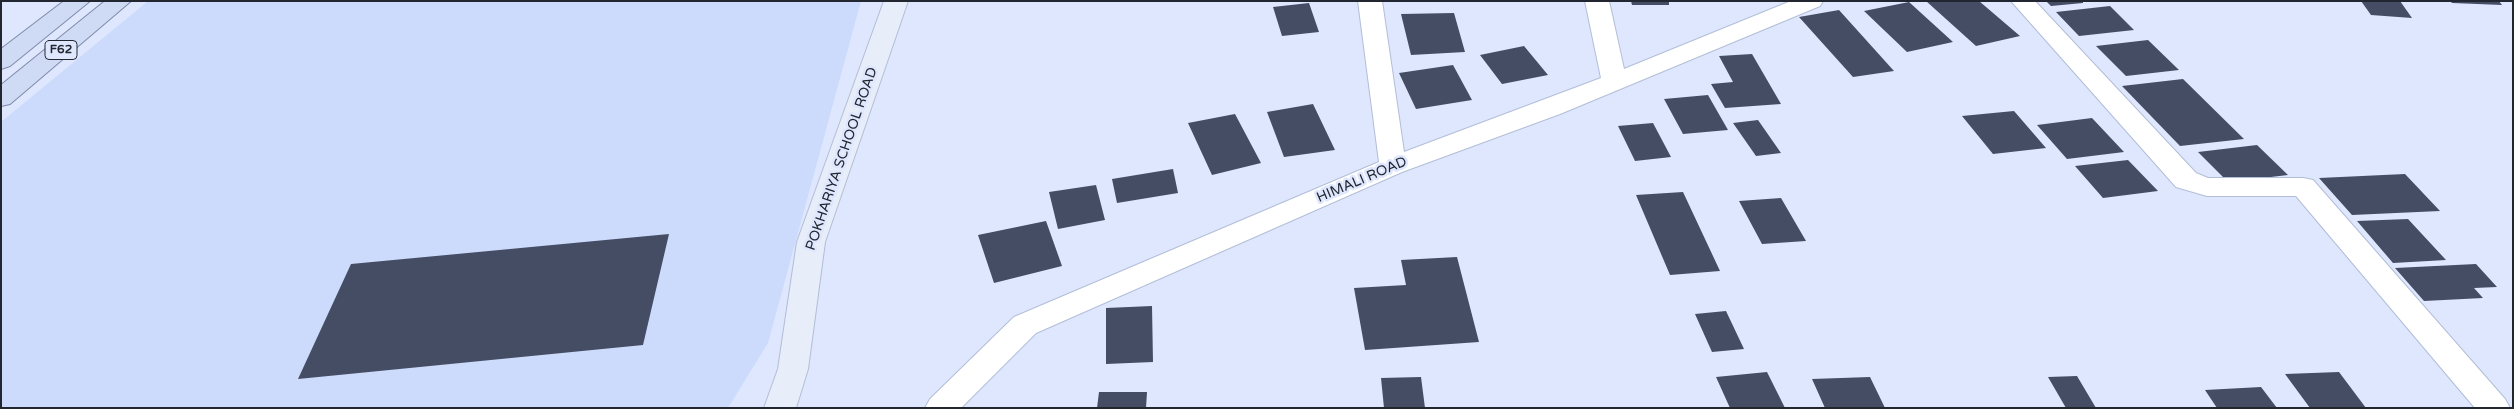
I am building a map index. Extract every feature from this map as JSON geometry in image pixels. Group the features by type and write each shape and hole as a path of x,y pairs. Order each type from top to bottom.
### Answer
{"main road":[{"name":"F62","path":"1,62 78,1"},
{"name":"F62","path":"1,98 120,1"},
{"name":"POKHARIYA SCHOOL ROAD","path":"780,408 793,369 811,242 896,1"}],"street":[{"path":"1370,1 1393,166"},
{"path":"1597,1 1614,82"},
{"name":"HIMALI ROAD","path":"940,408 1025,326 1393,166 1551,108 1812,1"},
{"path":"2022,1 2186,180 2207,187 2303,187 2494,408"}],"shaded area":[{"path":"148,1 861,1 768,343 728,408 1,408 1,122"}],"building":[{"path":"1631,1 1669,1 1669,5 1632,5"},
{"path":"1926,1 1979,1 2020,36 1976,46"},
{"path":"2046,1 2083,1 2083,3 2051,6"},
{"path":"2361,1 2400,1 2412,18 2371,15"},
{"path":"2450,1 2499,1 2502,5 2452,3"},
{"path":"1909,2 1953,42 1907,52 1864,11"},
{"path":"1309,3 1319,32 1282,36 1273,7"},
{"path":"2110,6 2134,30 2079,36 2056,12"},
{"path":"1839,10 1894,71 1853,77 1799,17"},
{"path":"1454,13 1465,52 1411,55 1401,14"},
{"path":"2148,40 2179,70 2126,76 2096,46"},
{"path":"1524,46 1548,75 1502,84 1480,55"},
{"path":"1752,54 1781,104 1725,108 1711,84 1733,82 1719,56"},
{"path":"1453,65 1472,100 1416,109 1399,73"},
{"path":"2183,79 2244,139 2180,146 2122,86"},
{"path":"1708,95 1728,130 1683,134 1664,99"},
{"path":"1313,104 1335,150 1284,157 1267,112"},
{"path":"2014,111 2046,148 1993,154 1962,116"},
{"path":"1235,114 1261,163 1212,175 1188,123"},
{"path":"2092,118 2124,152 2067,159 2037,125"},
{"path":"1758,120 1781,153 1756,156 1733,123"},
{"path":"1653,123 1671,157 1635,161 1618,126"},
{"path":"2257,145 2288,175 2228,182 2198,152"},
{"path":"2128,160 2158,191 2103,198 2075,166"},
{"path":"1173,169 1178,193 1117,203 1112,179"},
{"path":"2405,174 2440,211 2352,215 2319,178"},
{"path":"1096,185 1105,220 1058,229 1049,192"},
{"path":"1683,192 1720,271 1670,275 1636,195"},
{"path":"1781,198 1806,241 1762,244 1739,201"},
{"path":"2408,219 2446,260 2393,263 2357,221"},
{"path":"1046,221 1062,266 994,283 978,235"},
{"path":"669,234 643,345 298,379 351,264"},
{"path":"1457,257 1479,342 1365,350 1354,288 1406,285 1401,260"},
{"path":"2476,264 2497,287 2474,288 2483,298 2424,301 2395,268"},
{"path":"1152,306 1153,362 1106,364 1106,308"},
{"path":"1726,311 1744,349 1712,352 1695,314"},
{"path":"1767,372 1785,408 1730,408 1716,377"},
{"path":"2339,372 2366,408 2310,408 2285,374"},
{"path":"2077,376 2096,408 2066,408 2048,377"},
{"path":"1421,377 1425,408 1384,408 1381,378"},
{"path":"1870,377 1885,408 1825,408 1812,379"},
{"path":"2261,387 2277,408 2217,408 2205,390"},
{"path":"1099,392 1147,392 1146,408 1097,408"}]}
